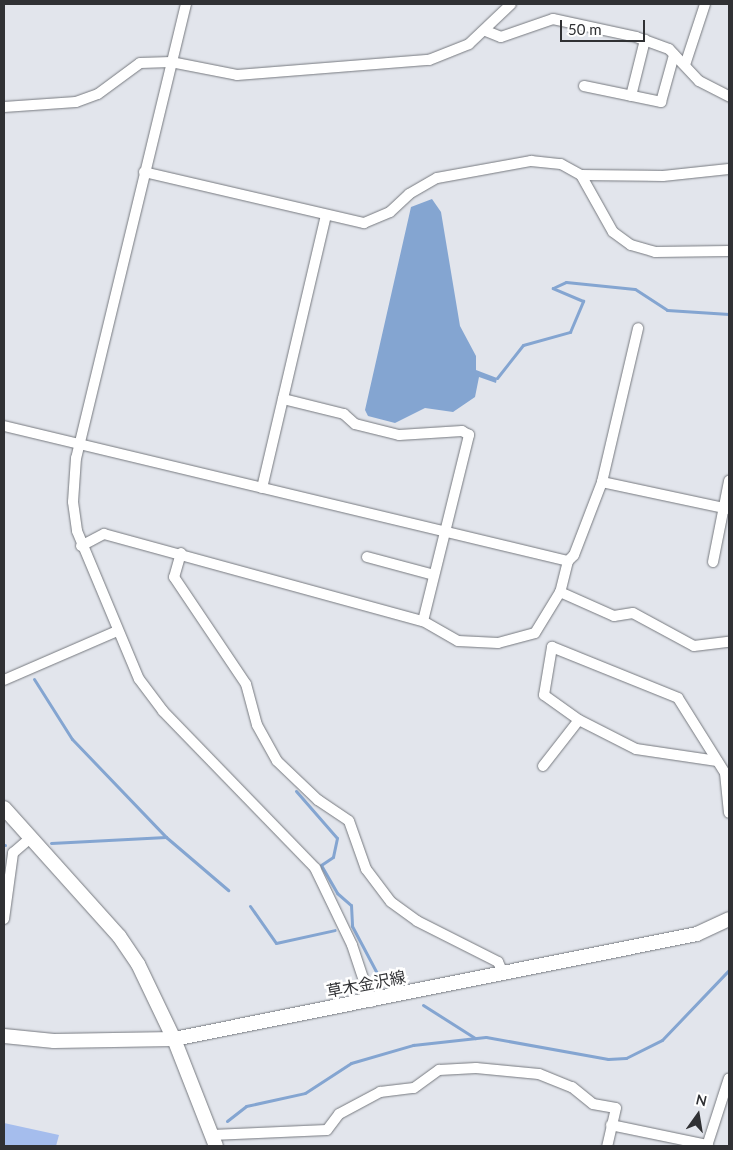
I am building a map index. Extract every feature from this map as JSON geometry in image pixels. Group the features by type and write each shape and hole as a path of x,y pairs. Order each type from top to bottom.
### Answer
{"main road":[{"path":"4,808 119,936 152,989 214,1140"},
{"name":"草木金沢線","path":"4,1036 54,1041 174,1039 371,1002 697,934 729,919"}],"street":[{"path":"186,4 79,443 73,502 82,546 139,679 163,711 315,868 352,945 371,1002"},
{"path":"4,106 76,102 98,94 140,63 171,62 237,75 429,60 450,55 486,31 511,4"},
{"path":"685,65 705,4"},
{"path":"486,31 501,37 553,19 645,40 674,55 699,81 729,96"},
{"path":"631,96 645,40"},
{"path":"584,86 661,102 674,55"},
{"path":"144,172 352,222 376,220 418,187 455,173 531,161 561,164 581,175 663,176 729,169"},
{"path":"581,175 613,232 631,245 655,252 729,251"},
{"path":"262,488 326,216"},
{"path":"82,546 104,534 181,553 422,621 458,641 498,643 536,633 560,592 568,560 574,555 602,482 638,328"},
{"path":"283,399 344,414 355,424 399,435 462,432 469,435 422,621"},
{"path":"4,426 568,560"},
{"path":"713,562 726,508 729,481"},
{"path":"602,482 726,508"},
{"path":"181,553 174,577 246,684 257,726 277,761 318,800 349,821 366,869 391,902 417,921 498,962 504,975"},
{"path":"367,557 434,575"},
{"path":"560,592 614,616 633,613 694,646 729,642"},
{"path":"4,680 117,631"},
{"path":"718,761 636,749 579,720 544,696 552,646 678,698 725,772 729,813"},
{"path":"543,766 579,720"},
{"path":"4,919 13,853 30,838"},
{"path":"214,1140 327,1130 339,1114 380,1092 414,1088 440,1070 457,1068 521,1071 557,1080 593,1104 616,1108 607,1146"},
{"path":"611,1125 708,1146 729,1078"}],"water":[{"path":"432,199 441,212 460,326 476,356 476,370 497,378 496,383 479,377 475,397 453,412 425,408 395,423 368,416 365,410 411,207"}],"building":[{"path":"4,1123 59,1135 56,1146 4,1146"}],"waterway":[{"path":"497,378 523,345 570,332 583,301 553,288 566,282 635,289 667,310 729,314"},
{"path":"34,679 72,739 166,837 228,890"},
{"path":"296,791 337,838 333,857 321,865 337,893 351,905 352,926 379,977"},
{"path":"51,843 166,837"},
{"path":"250,906 276,943 335,930"},
{"path":"227,1121 246,1106 305,1093 351,1063 413,1045 486,1037 608,1059 626,1058 662,1040 729,970"},
{"path":"423,1005 475,1038"}]}
